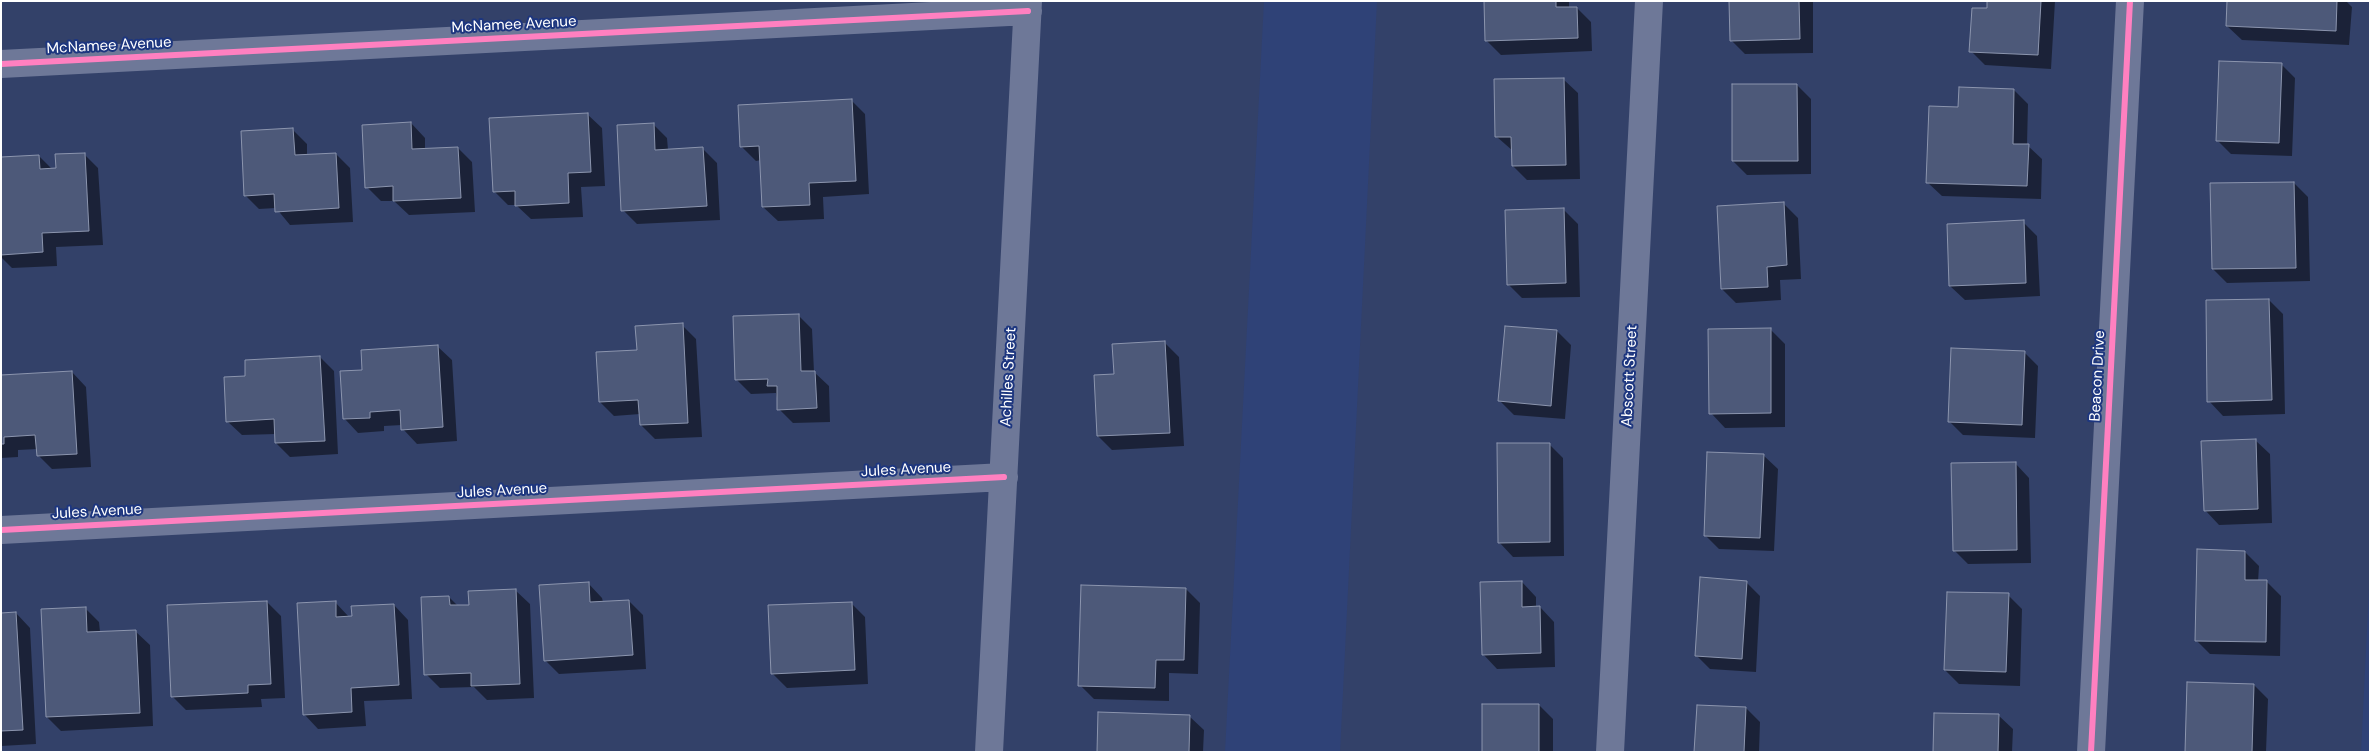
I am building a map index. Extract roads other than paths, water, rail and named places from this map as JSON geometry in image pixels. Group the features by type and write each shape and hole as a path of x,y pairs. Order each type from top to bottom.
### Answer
{"street":[{"name":"Abscott Street","path":"1610,752 1649,1"},
{"name":"Beacon Drive","path":"2091,752 2130,1"},
{"name":"McNamee Avenue","path":"1,64 1028,6"},
{"name":"Achilles Street","path":"989,752 1028,6"},
{"name":"Jules Avenue","path":"1,530 1004,478"}],"water":[{"path":"1264,1 1377,1 1340,752 1225,752"},
{"path":"2370,568 2370,752 2361,752"}]}
